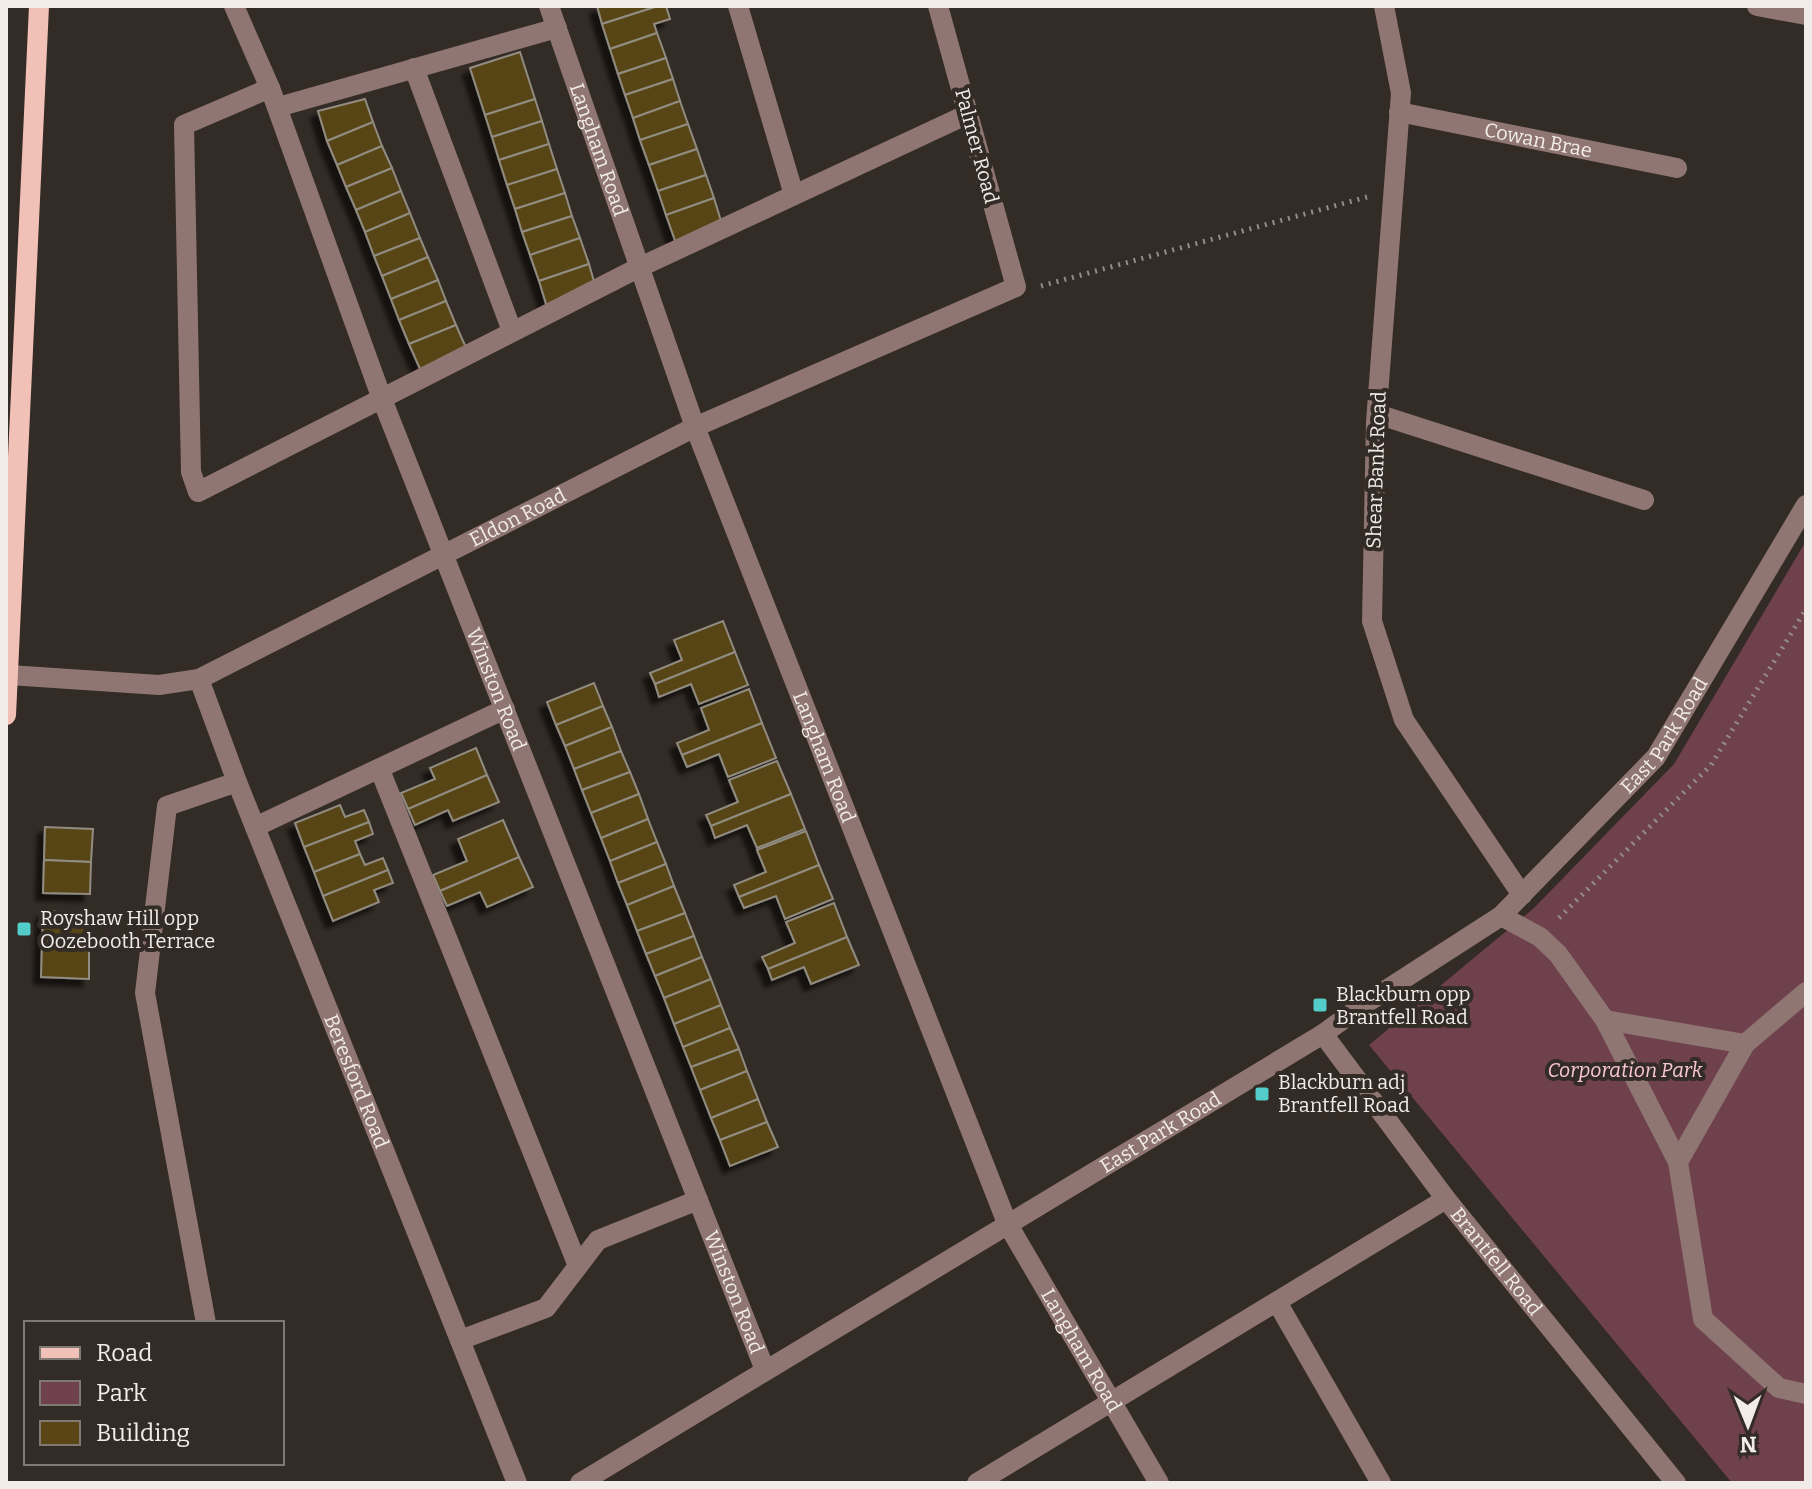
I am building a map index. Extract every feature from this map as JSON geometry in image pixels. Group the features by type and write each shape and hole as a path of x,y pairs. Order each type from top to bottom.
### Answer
{"main road":[{"path":"6,715 39,6"}],"street":[{"name":"Winston Road","path":"234,6 278,107 382,399 765,1370"},
{"name":"Langham Road","path":"549,6 695,427 1007,1223 1159,1483"},
{"path":"738,6 794,195"},
{"name":"Palmer Road","path":"938,6 1016,287"},
{"name":"Shear Bank Road","path":"1384,6 1401,93 1377,414 1372,621 1404,720 1522,895"},
{"path":"1757,6 1806,15"},
{"path":"278,107 557,28"},
{"path":"414,68 512,331"},
{"path":"270,88 184,125 191,472 198,492 638,268 968,114"},
{"name":"Cowan Brae","path":"1399,112 1677,168"},
{"name":"Eldon Road","path":"9,675 159,685 199,679 695,427 1016,287"},
{"path":"1377,414 1644,500"},
{"name":"East Park Road","path":"580,1483 1323,1034 1501,916 1656,757 1806,505"},
{"name":"Beresford Road","path":"199,679 237,782 517,1483"},
{"path":"255,827 505,709"},
{"path":"380,770 578,1266"},
{"path":"206,1321 145,993 167,806 237,782"},
{"path":"1501,916 1540,937 1558,954 1605,1020 1678,1162 1703,1319 1779,1388 1806,1394"},
{"path":"1678,1162 1745,1044 1806,992"},
{"path":"1605,1020 1745,1044"},
{"name":"Brantfell Road","path":"1323,1034 1446,1199 1676,1483"},
{"path":"977,1483 1446,1199"},
{"path":"460,1340 546,1308 598,1240 698,1200"},
{"path":"1277,1302 1381,1483"}],"path":[{"path":"1016,287 1049,285 1394,190"},
{"path":"1540,937 1711,765 1806,609"}],"green space":[{"name":"Corporation Park","path":"1806,541 1806,1483 1732,1483 1369,1045 1534,908 1674,764"}],"building":[{"path":"597,6 658,6 602,24"},
{"path":"666,6 670,19 654,24 657,33 610,49 602,24"},
{"path":"657,33 666,58 618,74 610,49"},
{"path":"520,52 535,99 485,115 470,68"},
{"path":"666,58 673,79 625,95 618,74"},
{"path":"673,79 680,101 633,118 625,95"},
{"path":"365,99 373,122 327,141 318,111"},
{"path":"535,99 542,121 492,137 485,115"},
{"path":"680,101 688,124 640,140 633,118"},
{"path":"542,121 549,144 499,160 492,137"},
{"path":"373,122 382,146 337,165 327,141"},
{"path":"688,124 697,149 649,165 640,140"},
{"path":"549,144 557,169 507,185 499,160"},
{"path":"382,146 392,168 346,187 337,165"},
{"path":"697,149 706,175 658,191 649,165"},
{"path":"392,168 401,191 356,210 346,187"},
{"path":"557,169 565,193 515,209 507,185"},
{"path":"706,175 714,198 666,215 658,191"},
{"path":"401,191 410,213 365,232 356,210"},
{"path":"565,193 572,216 522,232 515,209"},
{"path":"714,198 721,221 677,246 666,215"},
{"path":"410,213 420,238 374,256 365,232"},
{"path":"572,216 580,238 530,255 522,232"},
{"path":"420,238 428,257 382,276 374,256"},
{"path":"580,238 589,264 539,281 530,255"},
{"path":"428,257 438,280 391,299 382,276"},
{"path":"589,264 595,285 547,307 539,281"},
{"path":"438,280 446,301 399,320 391,299"},
{"path":"446,301 456,325 409,344 399,320"},
{"path":"456,325 467,350 420,369 409,344"},
{"path":"723,621 735,652 655,684 650,673 682,660 674,640"},
{"path":"735,652 748,685 699,704 691,684 659,697 655,684"},
{"path":"594,683 603,706 556,725 547,702"},
{"path":"749,689 762,723 682,755 677,743 709,730 701,708"},
{"path":"603,706 612,727 565,746 556,725"},
{"path":"762,723 776,758 728,777 719,754 687,767 682,755"},
{"path":"612,727 621,751 574,769 565,746"},
{"path":"476,748 487,775 408,809 401,793 435,779 430,768"},
{"path":"621,751 630,772 582,790 574,769"},
{"path":"777,761 791,794 711,826 706,815 738,802 729,780"},
{"path":"630,772 639,794 591,813 582,790"},
{"path":"487,775 499,802 453,821 448,810 415,825 408,809"},
{"path":"639,794 648,819 601,838 591,813"},
{"path":"791,794 805,829 757,848 747,825 715,838 711,826"},
{"path":"340,805 345,817 364,810 369,822 304,847 295,823"},
{"path":"648,819 657,842 610,861 601,838"},
{"path":"503,820 519,857 440,891 433,875 467,861 458,839"},
{"path":"369,822 373,834 355,841 360,854 314,872 304,847"},
{"path":"45,827 93,829 91,862 44,860"},
{"path":"806,831 819,865 739,897 734,885 766,872 757,850"},
{"path":"657,842 666,864 618,883 610,861"},
{"path":"360,854 365,865 383,858 388,870 323,896 314,872"},
{"path":"519,857 533,887 487,907 480,892 447,906 440,891"},
{"path":"44,860 91,862 90,894 43,893"},
{"path":"666,864 674,886 627,905 618,883"},
{"path":"819,865 833,899 785,919 776,896 744,908 739,897"},
{"path":"388,870 393,883 374,890 379,902 333,921 323,896"},
{"path":"674,886 685,913 637,931 627,905"},
{"path":"834,903 847,937 768,969 762,957 795,943 786,922"},
{"path":"43,911 91,913 89,946 42,944"},
{"path":"685,913 694,936 646,954 637,931"},
{"path":"694,936 702,957 655,976 646,954"},
{"path":"847,937 859,965 811,984 804,967 772,980 768,969"},
{"path":"42,944 89,946 89,979 41,977"},
{"path":"702,957 711,979 664,998 655,976"},
{"path":"711,979 721,1005 674,1024 664,998"},
{"path":"721,1005 730,1028 683,1047 674,1024"},
{"path":"730,1028 739,1049 691,1067 683,1047"},
{"path":"739,1049 747,1071 700,1090 691,1067"},
{"path":"747,1071 758,1099 711,1118 700,1090"},
{"path":"758,1099 767,1122 720,1140 711,1118"},
{"path":"767,1122 778,1147 730,1166 720,1140"}],"place":[{"name":"Royshaw Hill opp Oozebooth Terrace","path":"24,929"},
{"name":"Blackburn opp Brantfell Road","path":"1320,1005"},
{"name":"Blackburn adj Brantfell Road","path":"1262,1094"}]}
